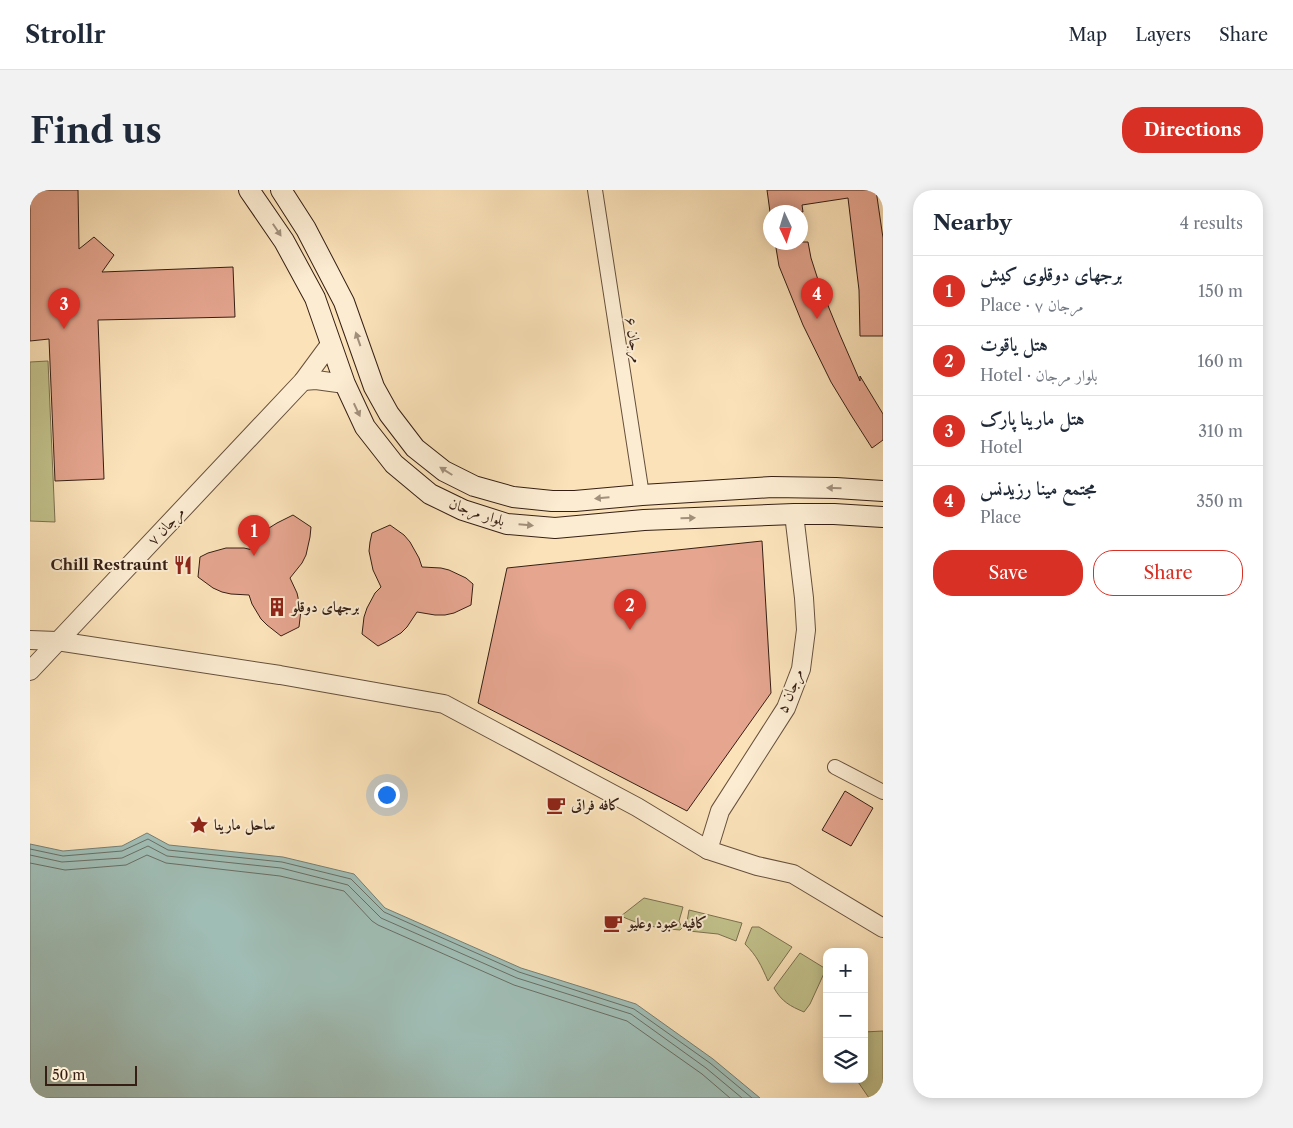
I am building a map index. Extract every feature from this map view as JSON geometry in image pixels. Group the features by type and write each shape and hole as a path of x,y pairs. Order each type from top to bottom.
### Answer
{"main road":[{"name":"بلوار مرجان","path":"250,190 284,240 315,298 345,384 365,427 394,464 430,494 463,510 507,524 555,528 644,520 794,514 883,517"},
{"name":"بلوار مرجان","path":"281,190 306,229 344,302 374,387 389,414 415,448 444,471 474,486 513,497 552,501 772,487 883,491"},
{"path":"642,495 644,520"}],"street":[{"name":"مرجان ۶","path":"594,190 642,495"},
{"name":"مرجان ۷","path":"30,671 303,381 331,343"},
{"path":"303,381 316,380 345,384"},
{"name":"مرجان ۵","path":"708,850 720,811 786,708 802,668 806,630 794,514"},
{"path":"30,640 57,642 280,675 444,704 629,802 708,850 757,866 794,874 883,928"},
{"path":"835,767 883,792"}],"green space":[{"path":"48,361 55,522 30,521 30,362"},
{"path":"644,898 683,907 679,921 682,928 680,930 650,926 621,916"},
{"path":"689,910 742,923 736,941 718,934 689,931 687,922"},
{"path":"752,927 759,927 792,947 768,981 758,961 745,944"},
{"path":"800,953 823,967 823,976 810,1004 804,1012 787,1003 774,988"},
{"path":"883,1031 883,1098 869,1098 859,1083 868,1083 868,1032"}],"water":[{"path":"147,833 169,845 283,857 354,874 385,908 521,968 636,1004 713,1059 760,1098 30,1098 30,844 63,851 122,846"}],"building":[{"path":"30,190 78,190 79,249 94,237 114,255 102,272 233,267 235,317 98,320 104,479 55,481 49,339 30,341"},
{"path":"767,190 876,190 883,238 883,336 860,336 859,290 848,198 802,205 769,205"},
{"path":"808,242 820,286 860,381 860,376 883,414 883,440 872,448 831,382 803,325 779,266 776,250 808,250"},
{"path":"293,515 311,527 306,555 290,578 297,593 301,610 299,627 281,636 261,619 249,595 222,592 198,577 200,557 226,548 253,550 269,528"},
{"path":"390,525 410,542 422,567 449,570 466,578 473,584 471,605 445,615 417,612 401,633 378,646 362,634 367,608 375,593 381,587 373,570 369,551 372,533"},
{"path":"762,541 771,693 687,811 478,703 507,568"},
{"path":"845,791 873,808 851,846 822,830"}],"place":[{"name":"مجتمع مینا رزیدنس","path":"817,319"},
{"name":"هتل مارینا پارک","path":"64,329"},
{"name":"برجهای دوقلوی کیش","path":"254,556"},
{"name":"Chill Restraunt","path":"183,565"},
{"name":"برجهای دوقلو","path":"277,607"},
{"name":"هتل یاقوت","path":"630,630"},
{"name":"کافه فراتی","path":"556,805"},
{"name":"ساحل مارینا","path":"199,825"},
{"name":"کافیه عبود وعلیو","path":"613,923"}]}
